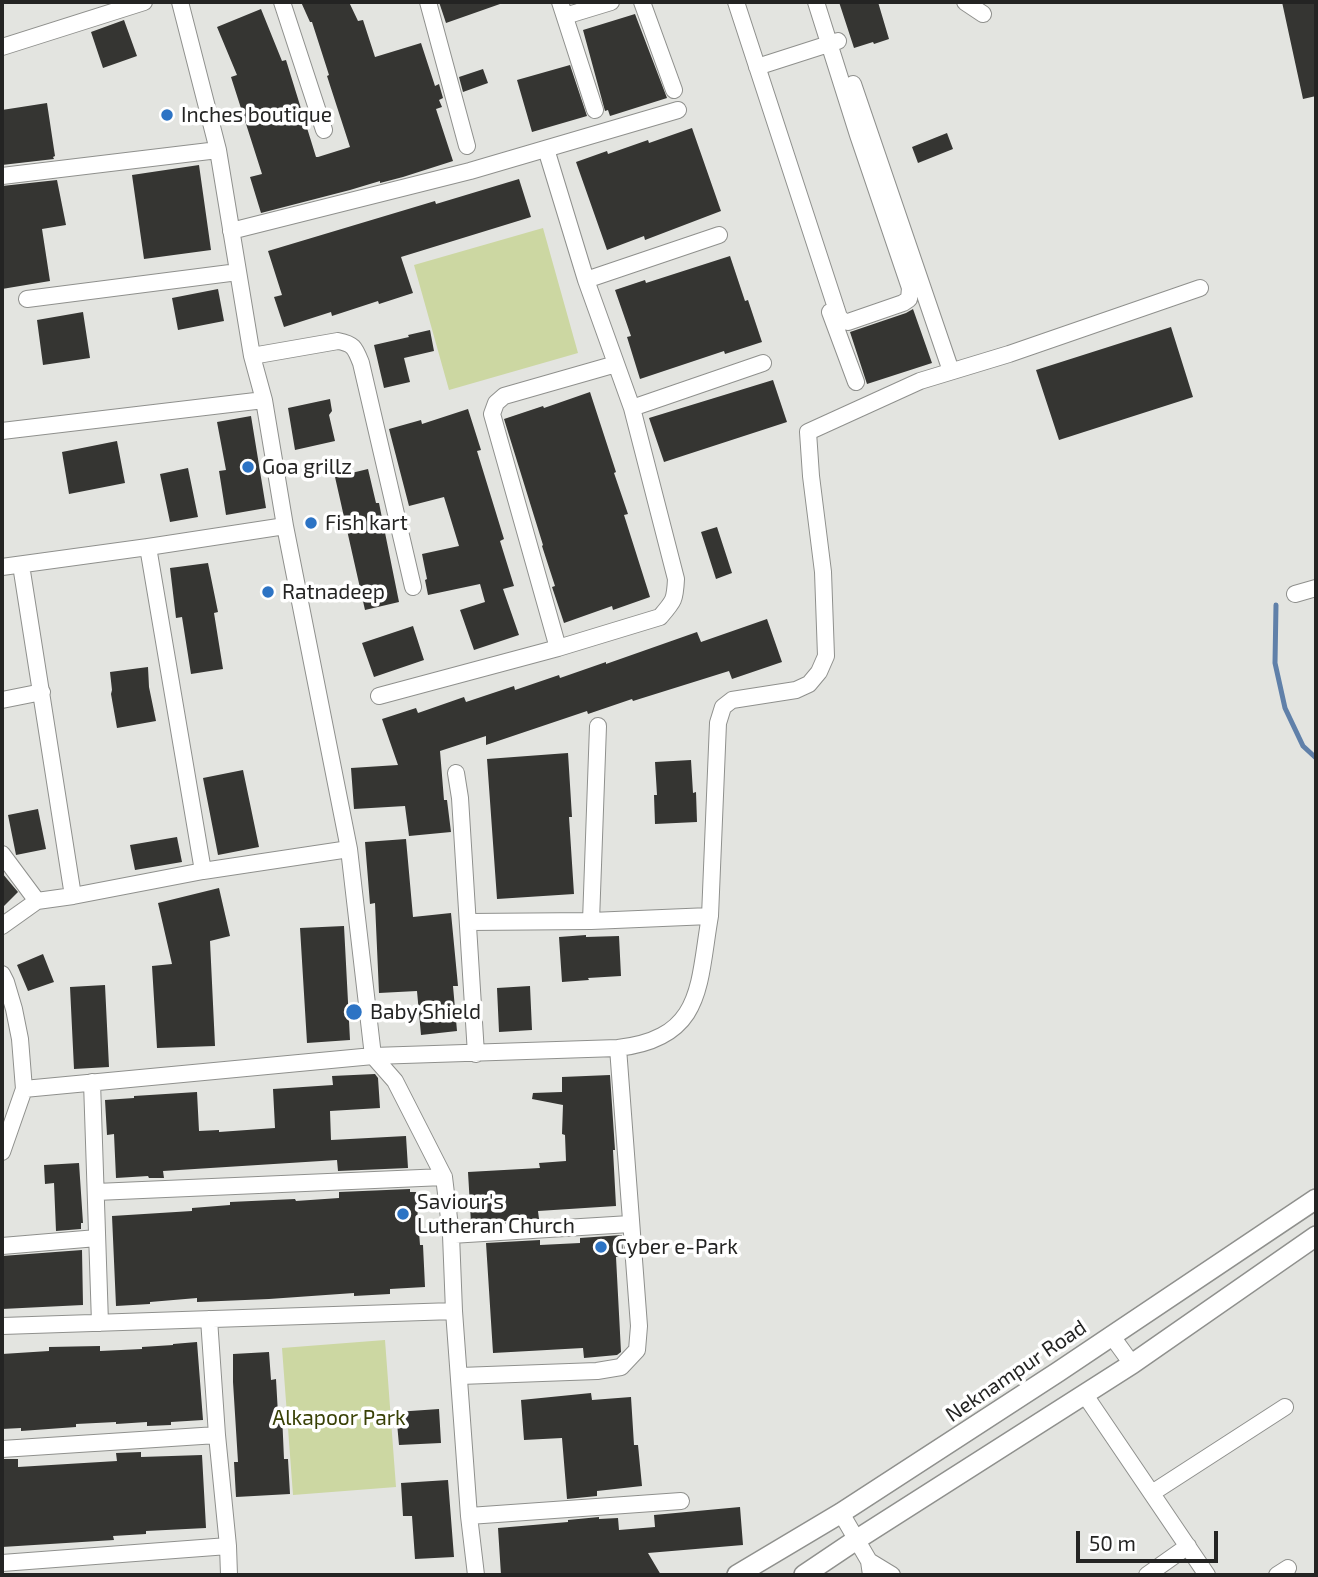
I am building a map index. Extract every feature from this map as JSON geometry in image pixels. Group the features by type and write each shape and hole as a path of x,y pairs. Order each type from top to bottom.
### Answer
{"street":[{"path":"2,47 144,2"},
{"path":"180,2 218,150 252,356 264,400 285,526 349,849 373,1056 395,1081 444,1177 451,1235 469,1516 476,1575"},
{"path":"282,2 324,130"},
{"path":"428,2 467,146"},
{"path":"595,110 562,9 611,2"},
{"path":"642,2 674,90"},
{"path":"724,2 856,382"},
{"path":"736,2 839,317 848,322 903,303 909,299 910,288 834,42 825,2"},
{"path":"816,2 834,42"},
{"path":"965,2 983,14"},
{"path":"757,67 834,42"},
{"path":"232,231 470,171 678,110"},
{"path":"864,133 951,371"},
{"path":"379,696 558,648 660,617 676,597 676,579 632,408 586,280 546,149"},
{"path":"2,176 218,150"},
{"path":"586,280 719,235"},
{"path":"27,299 238,272"},
{"path":"24,1089 373,1056 618,1048 661,1038 688,1014 697,992 710,916 718,723 723,708 732,700 796,690 809,684 819,672 826,656 823,572 807,432 920,381 1009,355 1200,288"},
{"path":"252,356 338,341 349,343 356,351 413,587"},
{"path":"632,408 763,363"},
{"path":"558,648 492,414 496,403 504,396 616,364"},
{"path":"2,431 264,400"},
{"path":"2,567 285,526"},
{"path":"148,547 203,871"},
{"path":"21,565 73,896"},
{"path":"1295,594 1316,588"},
{"path":"2,700 42,692"},
{"path":"591,921 597,726"},
{"path":"456,773 469,922 476,1054"},
{"path":"2,926 37,901 203,871 349,849"},
{"path":"2,853 37,901"},
{"path":"469,922 710,916"},
{"path":"2,974 14,1009 20,1039 24,1089 2,1152"},
{"path":"460,1376 597,1371 621,1367 637,1350 639,1326 618,1048"},
{"path":"92,1082 100,1324"},
{"path":"96,1192 444,1177"},
{"name":"Neknampur Road","path":"737,1575 841,1513 1316,1199"},
{"path":"451,1235 631,1224"},
{"path":"804,1575 1132,1364 1316,1236"},
{"path":"2,1246 97,1238"},
{"path":"2,1326 454,1311"},
{"path":"209,1319 229,1575"},
{"path":"1111,1335 1132,1364"},
{"path":"1085,1395 1207,1575"},
{"path":"1152,1493 1285,1407"},
{"path":"2,1449 217,1435"},
{"path":"469,1516 681,1501"},
{"path":"841,1513 870,1568 892,1575"},
{"path":"2,1563 228,1546"},
{"path":"1147,1575 1188,1546"}],"green space":[{"path":"543,228 578,353 449,390 414,265"},
{"name":"Alkapoor Park","path":"385,1340 396,1487 293,1495 282,1348"}],"building":[{"path":"301,2 349,2 358,21 363,20 375,57 421,43 435,86 439,84 443,98 439,100 442,107 436,109 453,161 403,177 261,213 250,177 262,174 231,77 237,75 217,27 261,9 282,61 286,60 318,157 350,147 312,22"},
{"path":"439,2 500,2 500,4 446,23"},
{"path":"839,2 878,2 889,39 854,48"},
{"path":"1282,2 1316,2 1316,96 1303,99"},
{"path":"635,14 667,98 610,116 608,110 605,111 583,30"},
{"path":"124,20 137,56 103,68 91,32"},
{"path":"570,65 587,116 532,132 517,80"},
{"path":"483,69 488,83 463,92 459,77"},
{"path":"47,103 54,159 2,165 2,110"},
{"path":"692,128 721,211 645,240 644,236 607,250 576,162 648,140 649,143"},
{"path":"947,133 953,149 918,163 912,147"},
{"path":"199,165 211,250 144,259 132,175"},
{"path":"519,179 531,217 401,257 413,293 332,316 331,312 284,327 274,297 282,295 268,251"},
{"path":"57,180 66,225 42,229 50,281 2,289 2,186"},
{"path":"730,256 762,342 725,354 724,351 640,379 627,337 631,336 615,290"},
{"path":"218,289 224,321 178,330 172,298"},
{"path":"913,309 932,363 867,384 850,332"},
{"path":"83,312 90,358 43,365 37,320"},
{"path":"1171,327 1193,397 1059,440 1036,370"},
{"path":"430,330 434,351 404,358 410,382 384,388 374,345"},
{"path":"773,380 787,422 664,462 649,418"},
{"path":"590,392 616,472 614,473 628,514 624,515 650,597 613,610 612,606 564,623 504,419"},
{"path":"330,399 332,411 329,415 335,441 295,450 288,408"},
{"path":"468,409 481,450 477,451 504,539 500,541 514,586 503,589 519,635 474,650 460,610 485,602 480,584 428,595 422,554 459,546 444,497 409,506 389,429 421,420 422,424"},
{"path":"251,416 266,508 226,515 219,471 226,470 217,422"},
{"path":"117,441 125,483 69,494 62,452"},
{"path":"188,468 198,517 170,522 160,474"},
{"path":"368,469 376,503 379,503 399,602 365,610 335,477"},
{"path":"717,527 732,573 716,579 701,532"},
{"path":"208,563 218,612 214,613 223,669 191,674 182,617 176,618 170,568"},
{"path":"767,619 782,662 732,679 729,671 588,714 587,711 486,745 486,736 440,751 444,800 447,800 451,832 409,836 405,806 354,809 351,768 398,765 382,719 416,708 418,713 464,697 466,702 514,686 515,690 559,675 560,678 697,632 701,642"},
{"path":"413,626 424,660 374,677 362,643"},
{"path":"148,667 156,721 117,728 110,672"},
{"path":"568,753 574,894 497,899 487,759"},
{"path":"691,760 697,822 655,824 655,762"},
{"path":"243,770 259,847 218,855 203,778"},
{"path":"38,809 46,849 16,855 8,815"},
{"path":"177,837 182,862 135,870 130,845"},
{"path":"406,839 413,917 451,913 458,986 453,986 457,1031 421,1035 417,991 379,993 375,903 370,904 365,842"},
{"path":"2,873 18,892 2,908"},
{"path":"219,888 230,936 210,941 215,1046 157,1048 152,966 172,964 158,903"},
{"path":"344,926 350,1040 307,1043 300,928"},
{"path":"619,936 621,976 562,982 559,937"},
{"path":"43,954 54,982 28,991 17,965"},
{"path":"105,985 109,1067 74,1069 70,987"},
{"path":"530,986 532,1030 499,1032 497,988"},
{"path":"375,1074 378,1078 380,1108 330,1111 331,1140 406,1136 408,1168 338,1171 337,1160 163,1171 164,1178 116,1178 114,1134 107,1135 105,1100 197,1092 199,1131 275,1128 273,1089 333,1085 332,1076"},
{"path":"610,1075 616,1206 538,1211 539,1219 471,1223 468,1172 540,1168 539,1163 566,1161 565,1135 562,1134 563,1105 532,1099 533,1093 562,1092 562,1077"},
{"path":"79,1163 83,1223 81,1229 56,1231 54,1183 45,1184 44,1165"},
{"path":"410,1189 410,1192 416,1192 425,1287 390,1289 390,1294 354,1296 354,1293 197,1302 197,1298 116,1306 112,1216 192,1211 192,1208 230,1205 230,1202 339,1198 339,1192"},
{"path":"622,1235 623,1257 616,1257 621,1352 617,1355 584,1358 583,1348 493,1353 486,1243 540,1240 540,1245 580,1243 580,1238"},
{"path":"82,1250 83,1305 2,1309 2,1256"},
{"path":"197,1342 203,1420 171,1422 171,1425 147,1426 147,1422 116,1422 21,1431 21,1428 2,1429 2,1354 49,1351 49,1347 100,1346 100,1351"},
{"path":"269,1352 271,1380 276,1379 278,1414 282,1414 284,1459 288,1459 290,1494 236,1497 234,1462 238,1462 233,1354"},
{"path":"591,1393 592,1400 631,1397 634,1445 638,1445 642,1486 597,1491 597,1496 567,1499 562,1438 524,1440 521,1400"},
{"path":"439,1409 441,1443 399,1445 396,1412"},
{"path":"141,1452 141,1457 202,1455 206,1528 146,1531 146,1534 113,1536 114,1540 2,1547 2,1459 18,1459 18,1467 117,1461 116,1453"},
{"path":"448,1480 454,1557 415,1559 412,1516 403,1516 401,1483"},
{"path":"740,1507 743,1545 648,1553 661,1575 501,1575 498,1528 599,1517 618,1518 619,1530 655,1527 654,1515"}],"waterway":[{"path":"1276,605 1275,663 1285,708 1303,746 1316,758"}],"place":[{"name":"Inches boutique","path":"167,115"},
{"name":"Goa grillz","path":"248,467"},
{"name":"Fish kart","path":"311,523"},
{"name":"Ratnadeep","path":"268,592"},
{"name":"Baby Shield","path":"354,1012"},
{"name":"Saviour's Lutheran Church","path":"403,1214"},
{"name":"Cyber e-Park","path":"601,1247"}]}
